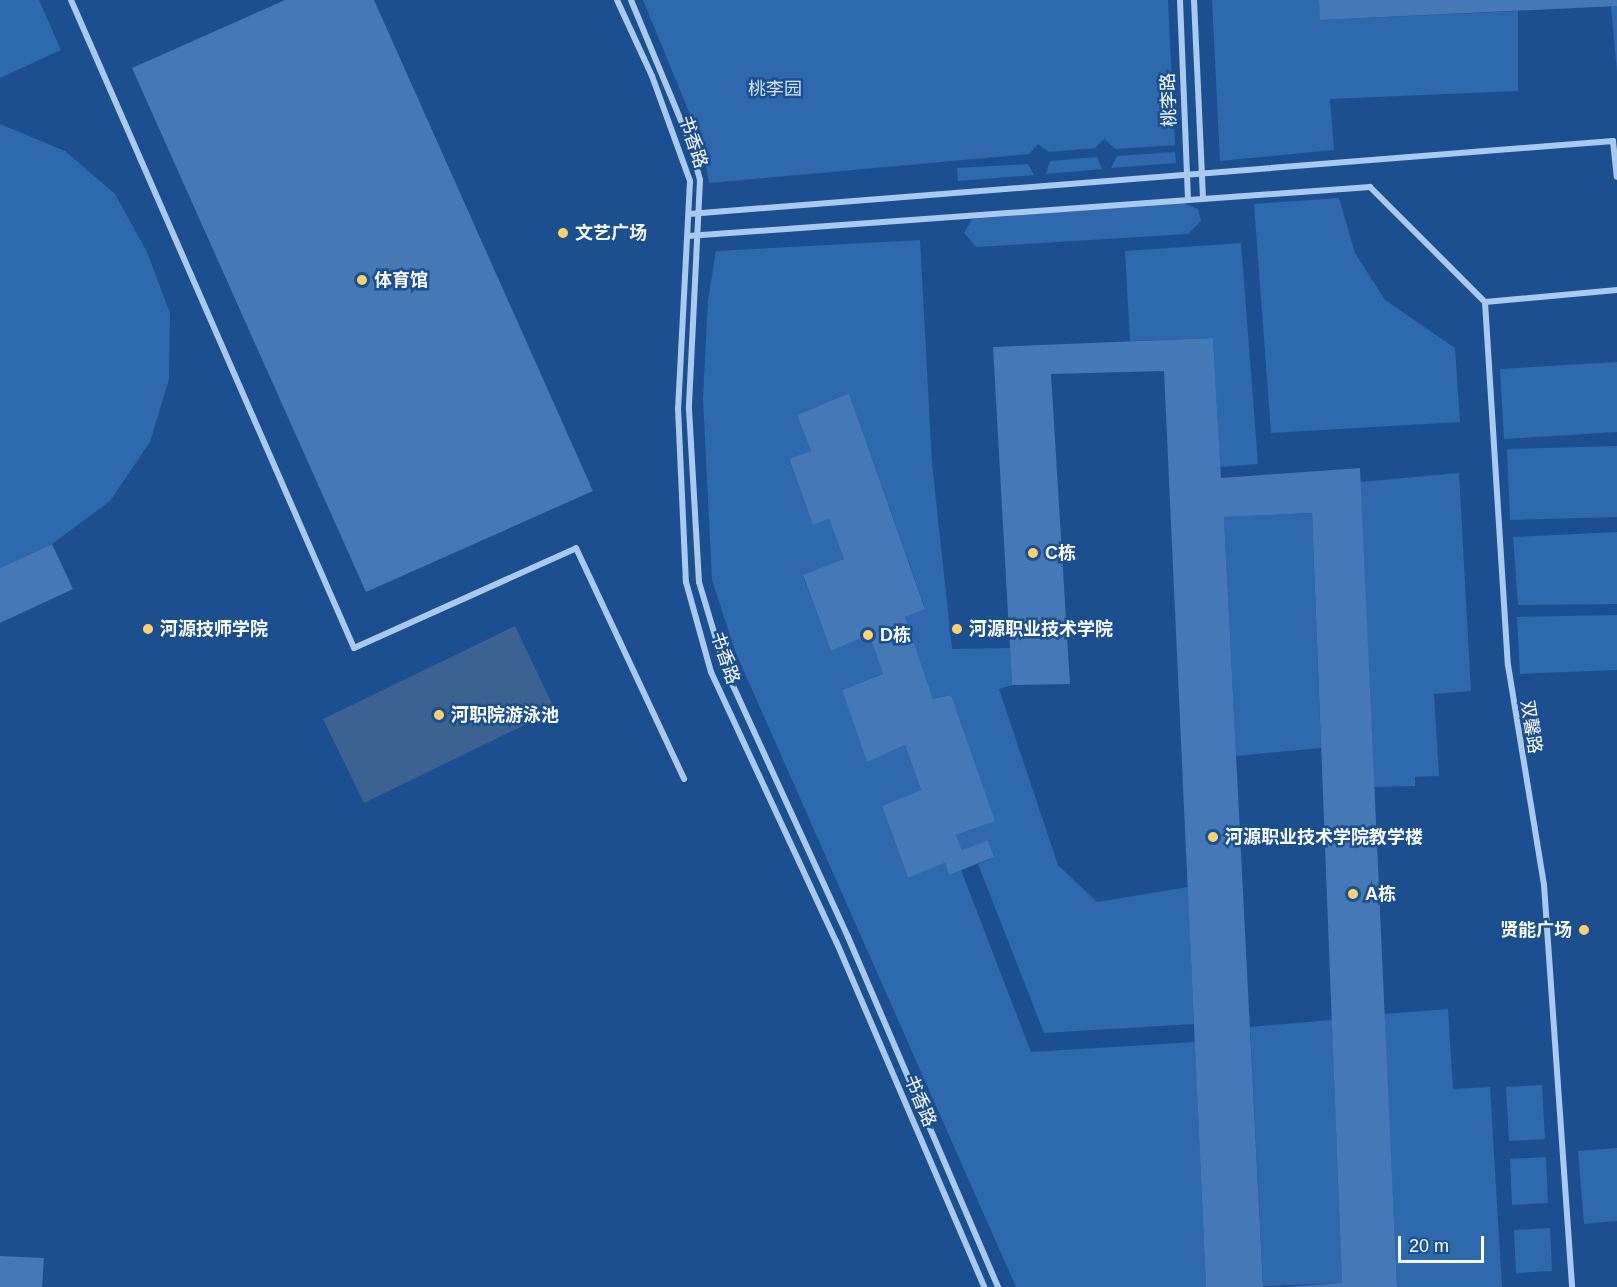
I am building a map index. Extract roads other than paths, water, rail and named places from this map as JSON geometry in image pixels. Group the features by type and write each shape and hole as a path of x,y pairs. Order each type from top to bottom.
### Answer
{"street":[{"path":"71,0 354,648 576,548 684,779"},
{"name":"书香路","path":"617,0 680,144 690,181 678,408 689,593 711,672 836,941 984,1287"},
{"name":"书香路","path":"631,0 689,140 700,180 689,409 699,582 724,666 848,937 998,1287"},
{"name":"桃李路","path":"1180,0 1188,199"},
{"name":"桃李路","path":"1194,0 1203,198"},
{"path":"689,214 1202,170 1613,141 1617,177"},
{"path":"688,236 1370,187 1485,302 1617,290"},
{"name":"双馨路","path":"1485,302 1510,685 1544,885 1572,1287"}],"place":[{"name":"文艺广场","path":"563,233"},
{"name":"体育馆","path":"362,280"},
{"name":"C栋","path":"1033,553"},
{"name":"河源技师学院","path":"148,629"},
{"name":"河源职业技术学院","path":"957,629"},
{"name":"D栋","path":"868,635"},
{"name":"河职院游泳池","path":"439,715"},
{"name":"河源职业技术学院教学楼","path":"1213,837"},
{"name":"A栋","path":"1353,894"},
{"name":"贤能广场","path":"1584,930"}],"park label":[{"name":"桃李园","path":"775,89"}]}
